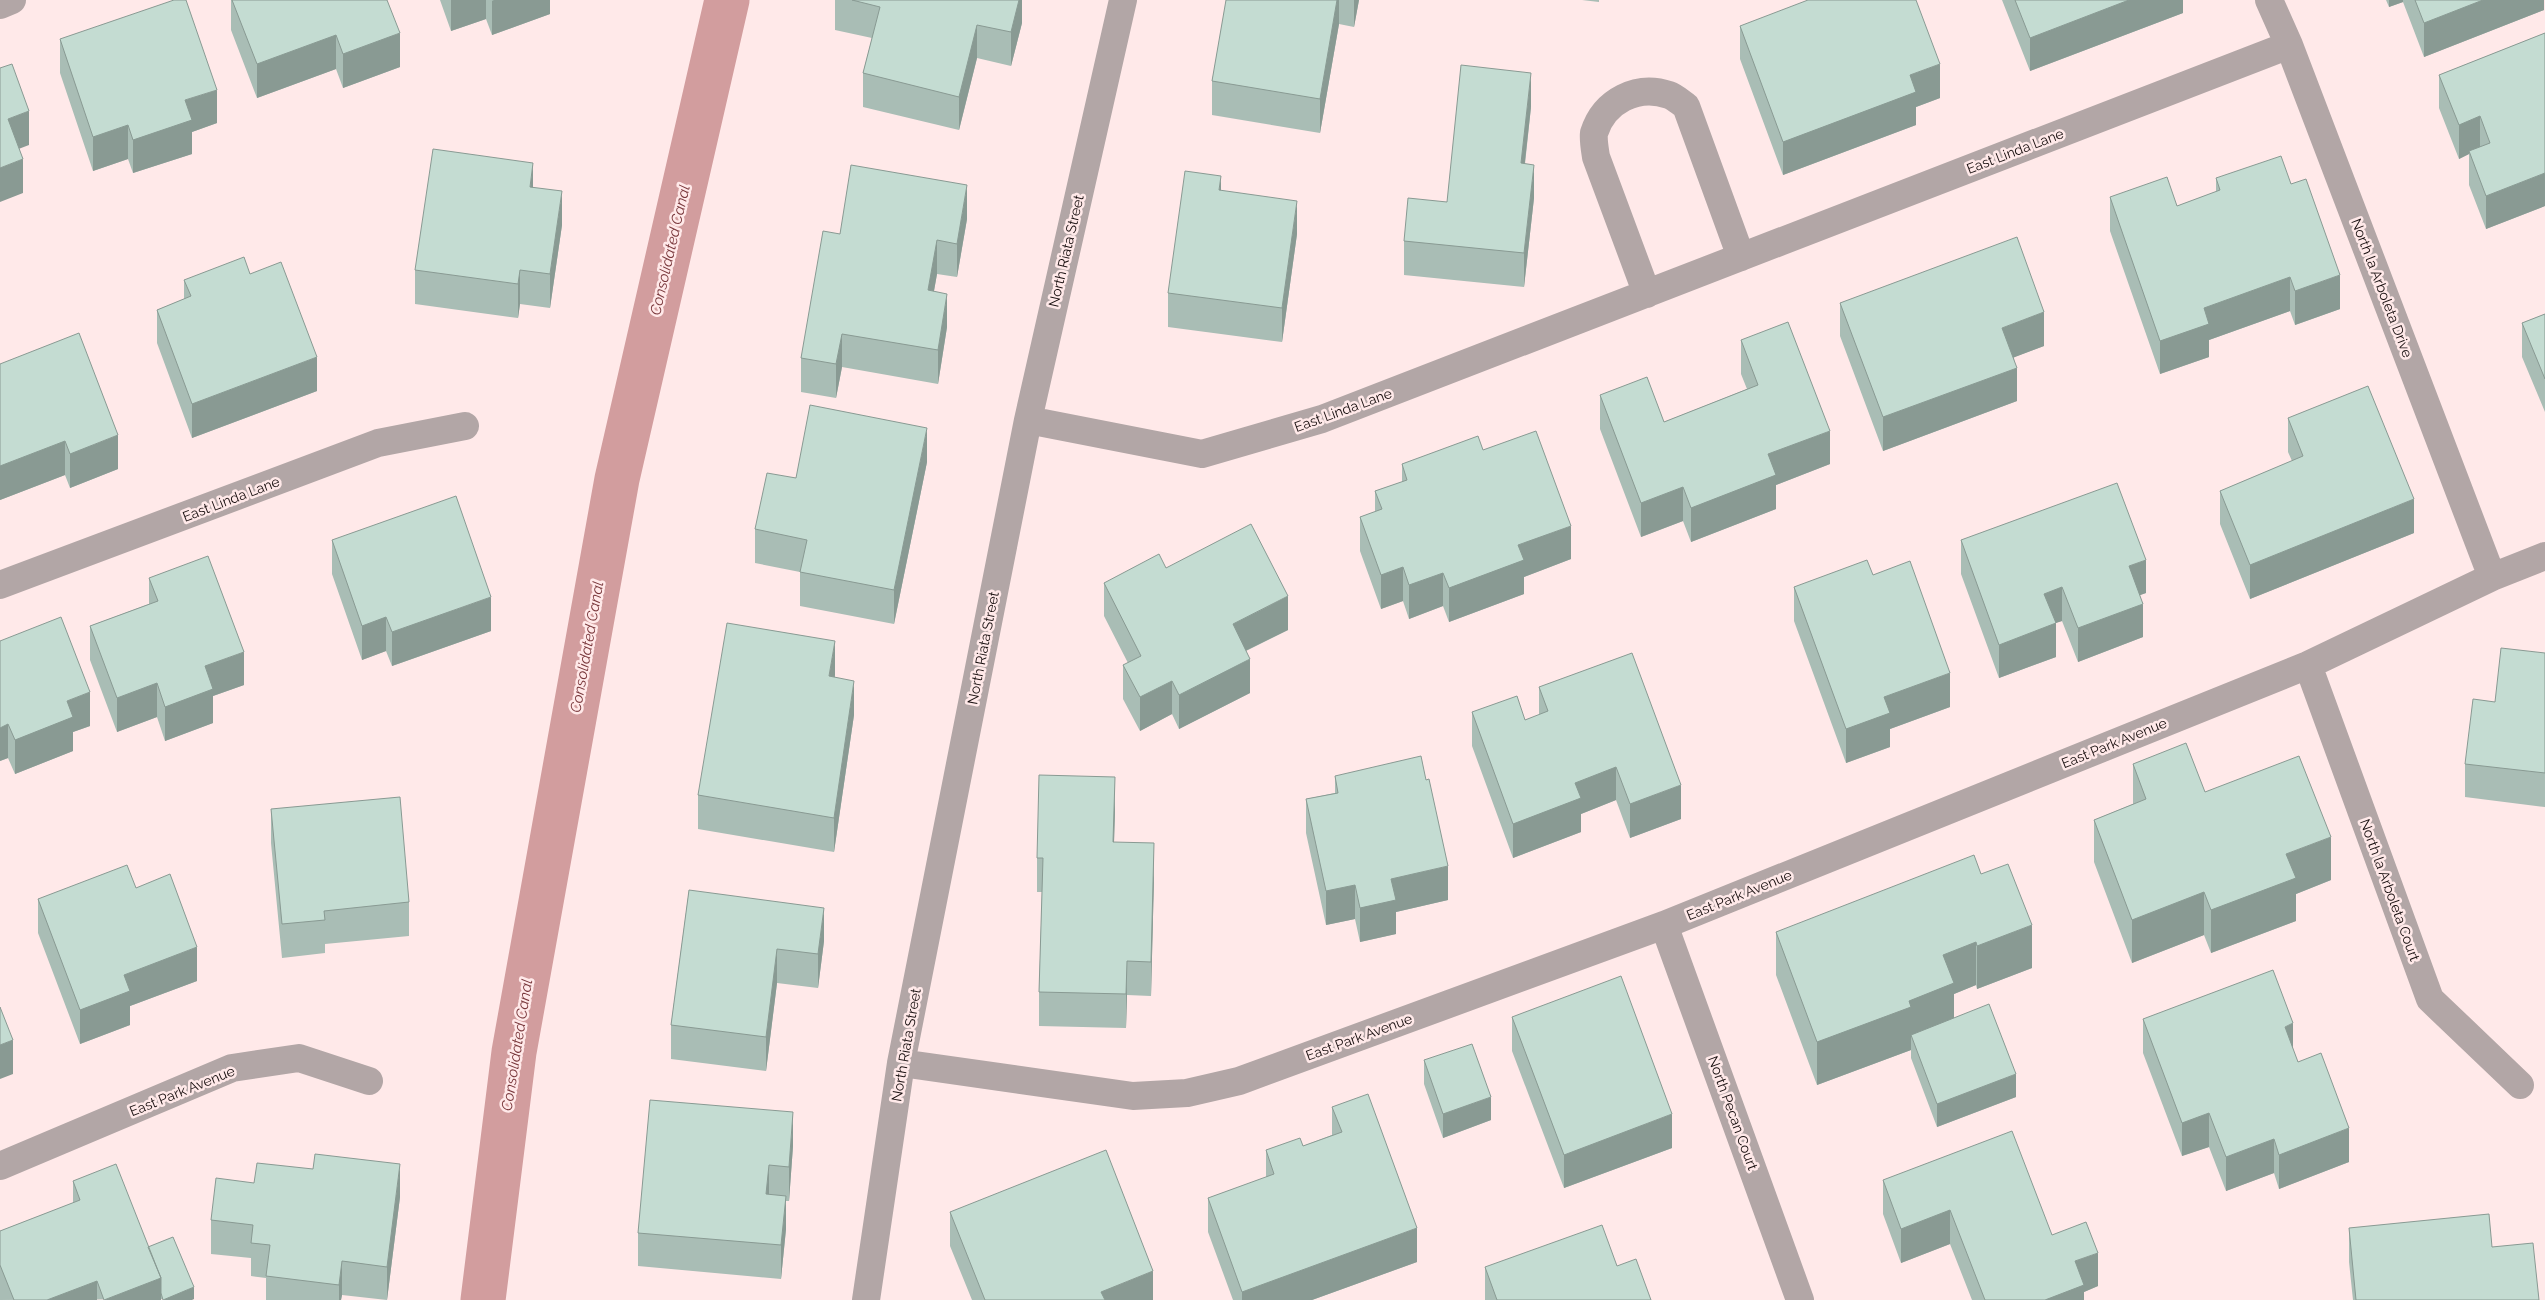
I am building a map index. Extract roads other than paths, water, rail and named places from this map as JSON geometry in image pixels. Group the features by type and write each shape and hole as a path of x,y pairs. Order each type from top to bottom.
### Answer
{"street":[{"path":"0,5 12,0"},
{"name":"North Riata Street","path":"866,1300 901,1063 1028,420 1123,0"},
{"name":"North la Arboleta Drive","path":"2269,0 2289,45 2492,576"},
{"name":"East Linda Lane","path":"1028,420 1202,454 1322,419 2289,45"},
{"path":"1647,294 1596,157 1594,134 1608,109 1622,96 1646,91 1670,96 1686,106 1740,257"},
{"name":"East Linda Lane","path":"0,585 378,444 465,426"},
{"name":"East Park Avenue","path":"901,1063 1133,1096 1187,1093 1239,1081 1664,925 2308,665 2492,576 2545,556"},
{"name":"North la Arboleta Court","path":"2308,665 2430,999 2520,1085"},
{"name":"North Pecan Court","path":"1664,925 1800,1300"},
{"name":"East Park Avenue","path":"0,1166 232,1068 299,1058 369,1081"}],"waterway":[{"name":"Consolidated Canal","path":"483,1300 514,1052 617,479 727,0"}]}
